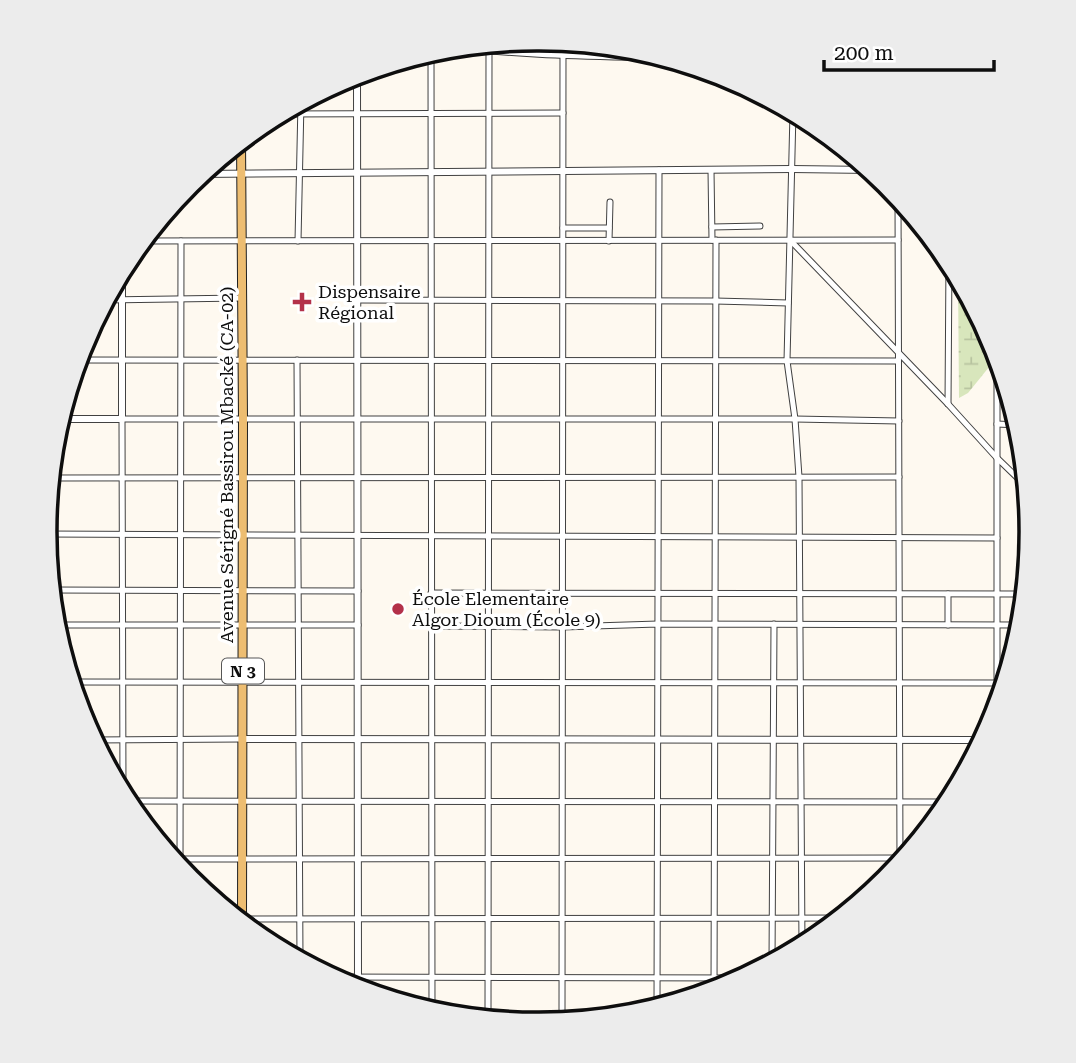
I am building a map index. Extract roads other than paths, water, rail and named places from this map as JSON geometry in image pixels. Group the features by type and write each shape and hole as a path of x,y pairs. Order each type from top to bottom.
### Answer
{"main road":[{"name":"N 3","path":"241,153 242,174"},
{"name":"Avenue Sérigné Bassirou Mbacké (CA-02)","path":"240,909 243,682 242,174"}],"street":[{"path":"562,1011 563,52"},
{"path":"500,53 614,57"},
{"path":"488,1009 489,54"},
{"path":"431,63 432,1000"},
{"path":"357,86 358,977 714,978 715,301 711,170"},
{"path":"302,113 563,113"},
{"path":"298,241 300,114"},
{"path":"793,124 786,361 799,477 802,933"},
{"path":"657,997 659,170"},
{"path":"217,174 855,170"},
{"path":"609,241 610,202"},
{"path":"898,214 901,846"},
{"path":"712,227 760,226"},
{"path":"563,228 609,228"},
{"path":"790,240 1016,475"},
{"path":"155,241 898,240"},
{"path":"180,851 181,241"},
{"path":"948,404 949,282"},
{"path":"122,291 124,775"},
{"path":"117,300 242,298"},
{"path":"358,300 788,303"},
{"path":"89,360 898,362"},
{"path":"297,360 300,949"},
{"path":"997,390 997,673"},
{"path":"71,419 899,421"},
{"path":"997,424 1007,424"},
{"path":"60,478 899,477"},
{"path":"57,534 997,538"},
{"path":"61,590 358,591"},
{"path":"431,593 1015,594"},
{"path":"948,594 948,625"},
{"path":"772,951 774,624"},
{"path":"66,625 358,625"},
{"path":"432,626 1010,625"},
{"path":"82,682 994,683"},
{"path":"105,740 971,740"},
{"path":"138,800 936,802"},
{"path":"187,859 888,860"},
{"path":"255,920 824,918"}],"place":[{"name":"Dispensaire Régional","path":"302,302"},
{"name":"École Elementaire Algor Dioum (École 9)","path":"398,609"}]}
